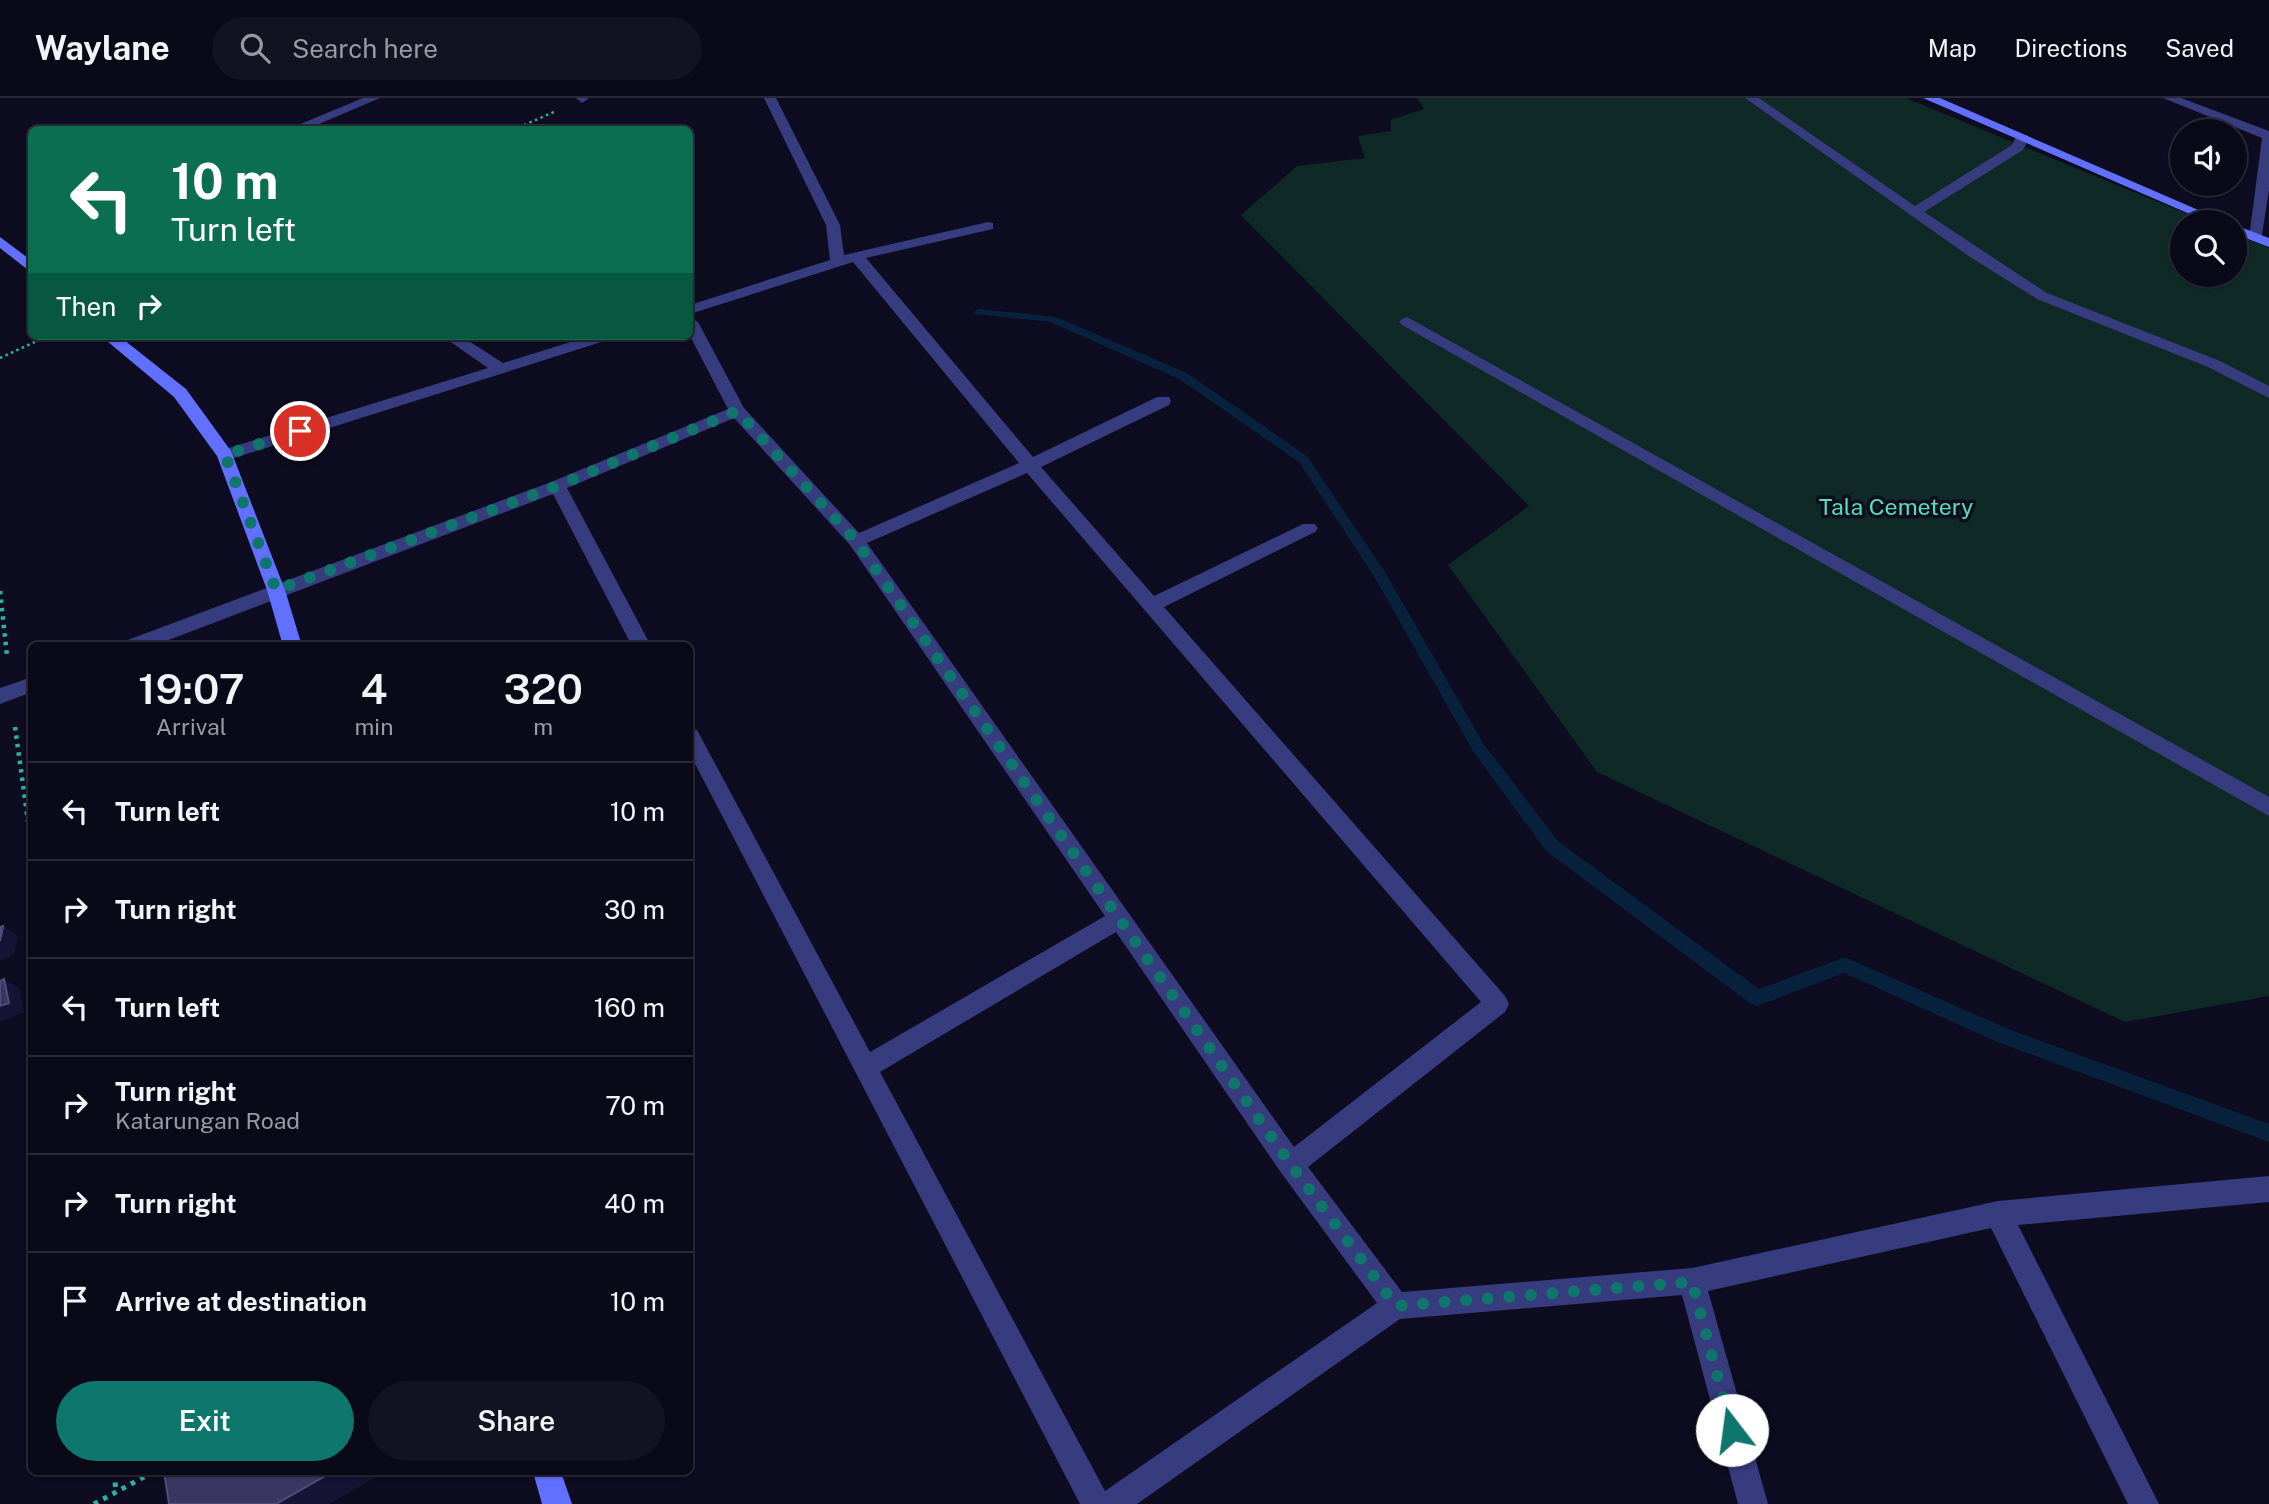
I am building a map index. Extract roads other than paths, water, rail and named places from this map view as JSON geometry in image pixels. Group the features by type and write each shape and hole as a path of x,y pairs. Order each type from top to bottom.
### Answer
{"street":[{"path":"300,126 347,101 374,98"},
{"path":"770,98 847,259 1497,1004 1291,1165"},
{"path":"1751,98 1975,254 2042,296 2214,364 2269,393"},
{"path":"1929,98 2191,210"},
{"path":"2169,98 2269,136 2262,241"},
{"path":"1915,212 2018,147 2022,138"},
{"path":"693,309 847,259 988,226"},
{"path":"1,243 28,266"},
{"path":"1408,322 2269,807"},
{"path":"693,328 737,411 856,541 1291,1165 1396,1306"},
{"path":"114,340 180,393 225,455 276,590 292,642"},
{"path":"456,340 501,369"},
{"path":"225,455 593,340"},
{"path":"856,541 1030,466 1163,401"},
{"path":"142,642 557,486 737,411"},
{"path":"557,486 640,642"},
{"path":"1151,605 1309,528"},
{"path":"5,694 28,685"},
{"path":"693,742 1096,1504"},
{"path":"865,1068 1119,919"},
{"path":"1112,1504 1396,1306 1692,1282 1998,1214 2269,1189"},
{"path":"1998,1214 2144,1504"},
{"path":"1692,1282 1753,1504"},
{"path":"548,1475 557,1504"}],"waterway":[{"path":"979,312 1052,319 1183,376 1303,459 1380,575 1478,747 1552,846 1757,998 1845,965 2003,1036 2269,1133"}],"park label":[{"name":"Tala Cemetery","path":"1896,507"}]}
